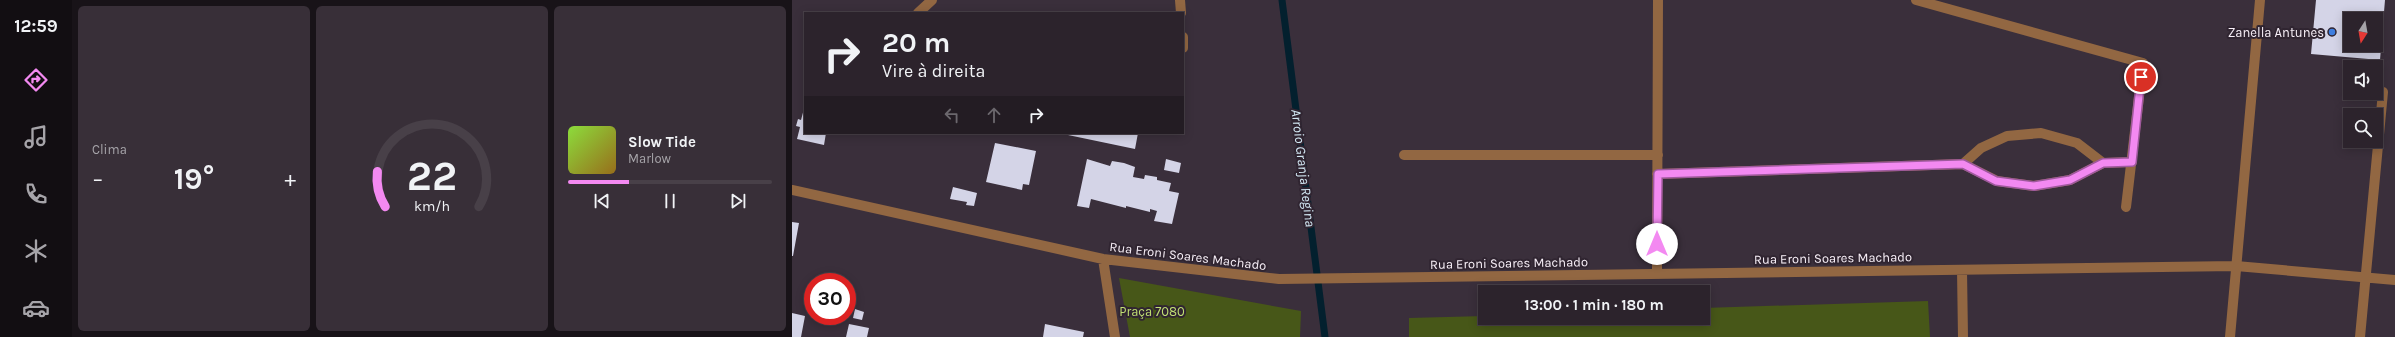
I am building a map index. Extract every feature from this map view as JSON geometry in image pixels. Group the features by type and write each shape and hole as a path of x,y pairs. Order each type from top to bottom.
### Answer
{"street":[{"path":"919,12 932,0"},
{"path":"1180,0 1181,12"},
{"path":"1657,273 1658,0"},
{"path":"1916,0 2143,63 2126,208"},
{"path":"2230,337 2260,0"},
{"path":"2360,337 2382,100"},
{"path":"1963,164 1982,148 2007,136 2041,133 2077,143 2103,163"},
{"path":"1404,155 1658,155"},
{"path":"1658,174 1963,164 1996,181 2034,186 2070,180 2103,163 2132,162"},
{"name":"Rua Eroni Soares Machado","path":"792,190 1103,259 1279,279 2236,266 2395,280"},
{"path":"1103,259 1115,337"},
{"path":"1962,270 1963,337"}],"green space":[{"name":"Praça 7080","path":"1119,278 1301,311 1300,337 1130,337"},
{"path":"1928,301 1930,337 1409,337 1409,318 1478,316 1478,325 1710,325 1710,308"}],"building":[{"name":"Zanella Antunes","path":"2316,0 2385,0 2383,24 2383,12 2343,12 2343,52 2381,52 2380,60 2311,54"},
{"path":"804,109 804,134 826,134 824,145 797,139 800,127 796,126 798,119 801,120"},
{"path":"1068,134 1138,134 1135,149"},
{"path":"995,143 1036,151 1029,185 1023,184 1022,190 986,182"},
{"path":"1087,159 1110,166 1112,161 1124,163 1135,167 1133,177 1144,179 1145,175 1157,177 1157,180 1171,183 1169,191 1179,193 1172,224 1154,221 1157,211 1150,209 1150,212 1126,206 1126,208 1091,199 1089,208 1077,206"},
{"path":"1166,159 1181,163 1179,173 1164,170"},
{"path":"953,187 977,193 974,206 966,205 967,202 950,199"},
{"path":"792,222 799,223 793,256 792,256"},
{"path":"856,309 864,312 862,320 856,319"},
{"path":"792,313 804,316 801,337 792,337"},
{"path":"1045,324 1084,332 1083,337 1043,337"},
{"path":"849,325 869,328 867,337 846,337"}],"waterway":[{"name":"Arroio Granja Regina","path":"1282,0 1325,337"}],"place":[{"name":"Zanella Antunes","path":"2332,32"}],"route":[{"path":"1657,244 1658,174 1963,164 1996,181 2034,186 2070,180 2103,163 2132,162 2141,77"}]}
